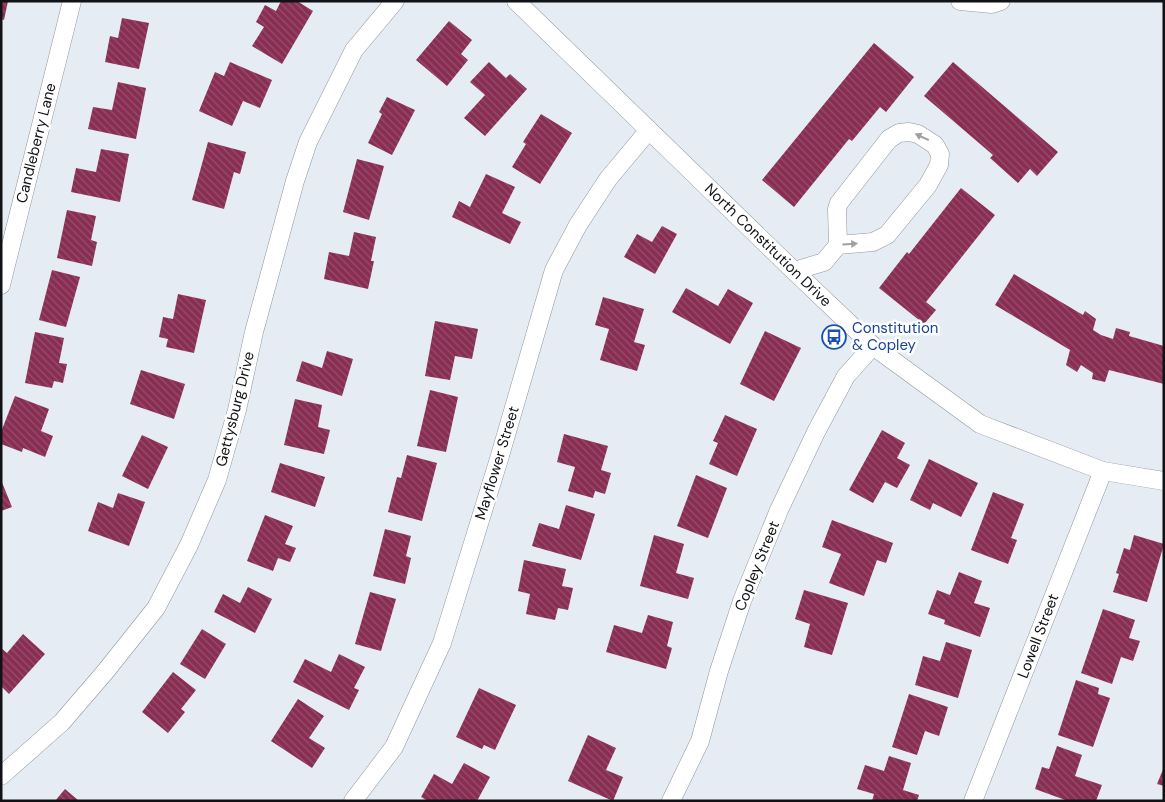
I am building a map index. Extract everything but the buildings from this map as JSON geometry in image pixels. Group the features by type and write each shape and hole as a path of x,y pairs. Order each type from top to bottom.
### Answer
{"street":[{"name":"Candleberry Lane","path":"1,285 72,1"},
{"name":"Gettysburg Drive","path":"1,776 62,722 106,672 156,608 189,545 219,471 237,410 254,332 292,190 308,142 354,50 395,1"},
{"name":"North Constitution Drive","path":"516,1 873,346 980,424 1103,470 1164,481"},
{"path":"960,1 992,4 1002,1"},
{"name":"Mayflower Street","path":"353,801 394,747 442,643 554,270 578,225 608,179 649,130"},
{"path":"794,271 824,262 838,245 837,210 839,203 888,139 900,133 909,132 918,134 935,145 940,154 939,165 928,185 887,235 874,242 838,245"},
{"name":"Copley Street","path":"670,801 700,741 719,671 742,601 779,510 816,432 846,376 873,346"},
{"name":"Lowell Street","path":"973,801 1103,470"}],"place":[{"name":"Constitution & Copley","path":"834,337"}]}
